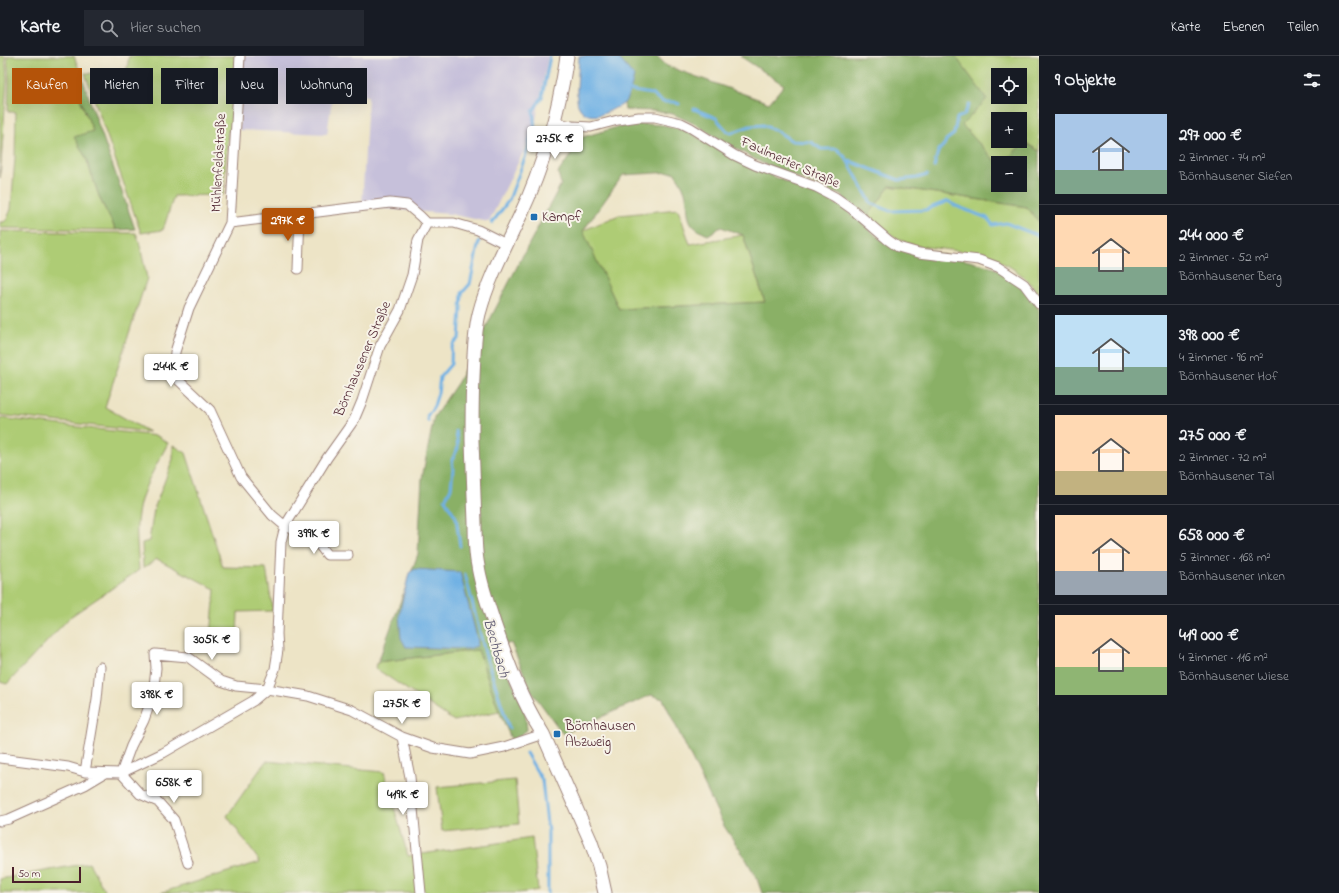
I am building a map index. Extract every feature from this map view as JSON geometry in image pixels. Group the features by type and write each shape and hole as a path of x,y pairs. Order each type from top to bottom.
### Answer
{"main road":[{"path":"568,56 554,122 530,191 504,248 479,314 474,343 472,419 474,503 477,564 482,588 508,661 591,842 600,866 605,893"}],"street":[{"name":"Mühlenfeldstraße","path":"230,223 240,56"},
{"name":"Faulmerter Straße","path":"554,122 572,126 591,127 618,120 639,117 656,117 681,123 734,155 755,165 816,187 835,197 898,247 919,253 979,260 998,266 1024,284 1039,304"},
{"path":"348,555 328,555 313,537 285,526 272,515 241,476 210,410 173,375 175,352 189,308 230,223 390,203 407,206 427,223 454,222 478,230 504,248"},
{"path":"298,269 300,214"},
{"name":"Börnhausener Straße","path":"0,758 85,772 121,772 163,753 253,701 267,689 275,669 278,650 277,634 280,542 285,526 327,458 354,420 362,401 380,346 400,310 412,274 418,240 427,223"},
{"path":"188,862 174,820 158,802 140,794 121,772 130,746 144,720 154,695 156,668 155,654 188,657 222,681 236,686 267,689 308,696 352,710 402,737 433,748 470,754 504,747 542,734"},
{"path":"85,772 97,699 100,667"},
{"path":"402,737 410,777 421,893"},
{"path":"0,821 8,819 85,785 105,772"}],"shaded area":[{"path":"243,56 548,56 534,130 489,222 450,214 362,207 368,96 367,68 286,68 286,104 331,104 327,134 239,130 240,104 278,104 278,68 242,68"}],"green space":[{"path":"0,56 5,56 7,79 0,178"},
{"path":"7,56 74,56 78,68 12,68 12,104 82,104 93,131 75,137 86,158 100,199 116,230 0,228 0,222 4,222 7,219 11,209 15,158 16,112 8,112 9,79"},
{"path":"129,56 237,56 236,68 226,68 226,104 234,104 232,131 228,131 223,195 174,196 163,230 141,233 96,104 153,104 153,68 127,68"},
{"path":"617,56 657,56 667,66 769,103 784,85 740,56 958,56 956,57 987,99 962,125 991,156 991,192 1027,192 1027,156 1011,156 1018,148 1027,148 1027,144 1039,151 1039,222 1027,207 890,186 868,216 840,195 768,166 727,144 695,124 673,114 654,111 625,110 624,103 631,90"},
{"path":"1039,56 1039,151 1027,144 1027,112 991,112 991,148 1018,148 1011,156 991,156 962,125 986,99 956,57"},
{"path":"85,73 90,73 90,87"},
{"path":"82,78 135,229 116,230 100,199 86,158 74,137 93,131 82,104"},
{"path":"643,124 663,125 683,129 746,165 830,200 849,212 880,239 985,265 1002,271 1030,293 1039,310 1039,893 762,893 757,879 746,859 724,826 663,699 651,695 563,734 532,692 511,643 497,647 525,711 527,730 512,741 499,711 478,650 378,662 418,554 422,478 434,417 458,382 561,184 558,173 583,137 614,128","holes":["674,172 684,189 689,218 694,227 708,235 721,227 743,235 765,302 619,309 583,231 623,175"]},
{"path":"890,186 1027,207 1039,222 1039,295 1028,281 1016,271 989,257 959,251 913,245 900,240 884,229 868,216"},
{"path":"678,209 690,244 743,235 765,302 619,309 582,231 619,215"},
{"path":"0,231 136,233 147,278 105,407 149,432 0,415"},
{"path":"0,418 157,436 168,443 142,495 137,528 139,570 70,617 7,684 0,682"},
{"path":"173,445 186,453 223,567 266,568 273,611 238,612 237,639 211,637 215,589 157,559 143,568 142,543 149,541 154,509 173,459"},
{"path":"478,650 499,711 454,721 375,668 378,662"},
{"path":"266,761 384,772 408,856 532,838 538,890 519,893 160,893 260,862 227,816"},
{"path":"515,780 519,824 442,831 437,787"},
{"path":"89,863 106,893 0,893 0,879"}],"water":[{"path":"579,56 617,56 634,76 630,93 624,103 605,113 595,116 585,114 581,110 577,101"},
{"path":"415,569 460,572 478,641 477,646 468,649 406,647 401,638 399,615 409,573"}],"waterway":[{"name":"Bechbach","path":"492,223 509,200 526,155 531,136 535,129 533,111 542,97 550,56"},
{"path":"628,90 651,94 663,102 674,102 679,104"},
{"path":"934,167 939,150 945,144 946,140 954,134 957,118 964,115 969,105"},
{"path":"694,109 716,118 726,130 731,133 750,126 763,125 777,131 792,141 811,142 821,149 837,149 846,158 871,203 890,211 925,210 948,201 956,206 987,218 993,225 1006,223 1039,236"},
{"path":"847,160 899,180 927,175"},
{"name":"Bechbach","path":"428,421 427,416 434,406 438,393 440,377 451,364 452,347 459,339 462,293 470,284 479,241"},
{"name":"Bechbach","path":"456,431 458,448 452,460 453,469 451,488 445,500 456,517 460,546"},
{"name":"Bechbach","path":"465,574 485,653 509,728"},
{"name":"Bechbach","path":"526,753 542,780 548,832 548,893"}],"place":[{"name":"Kampf","path":"534,217"},
{"name":"Börnhausen Abzweig","path":"557,734"}]}
